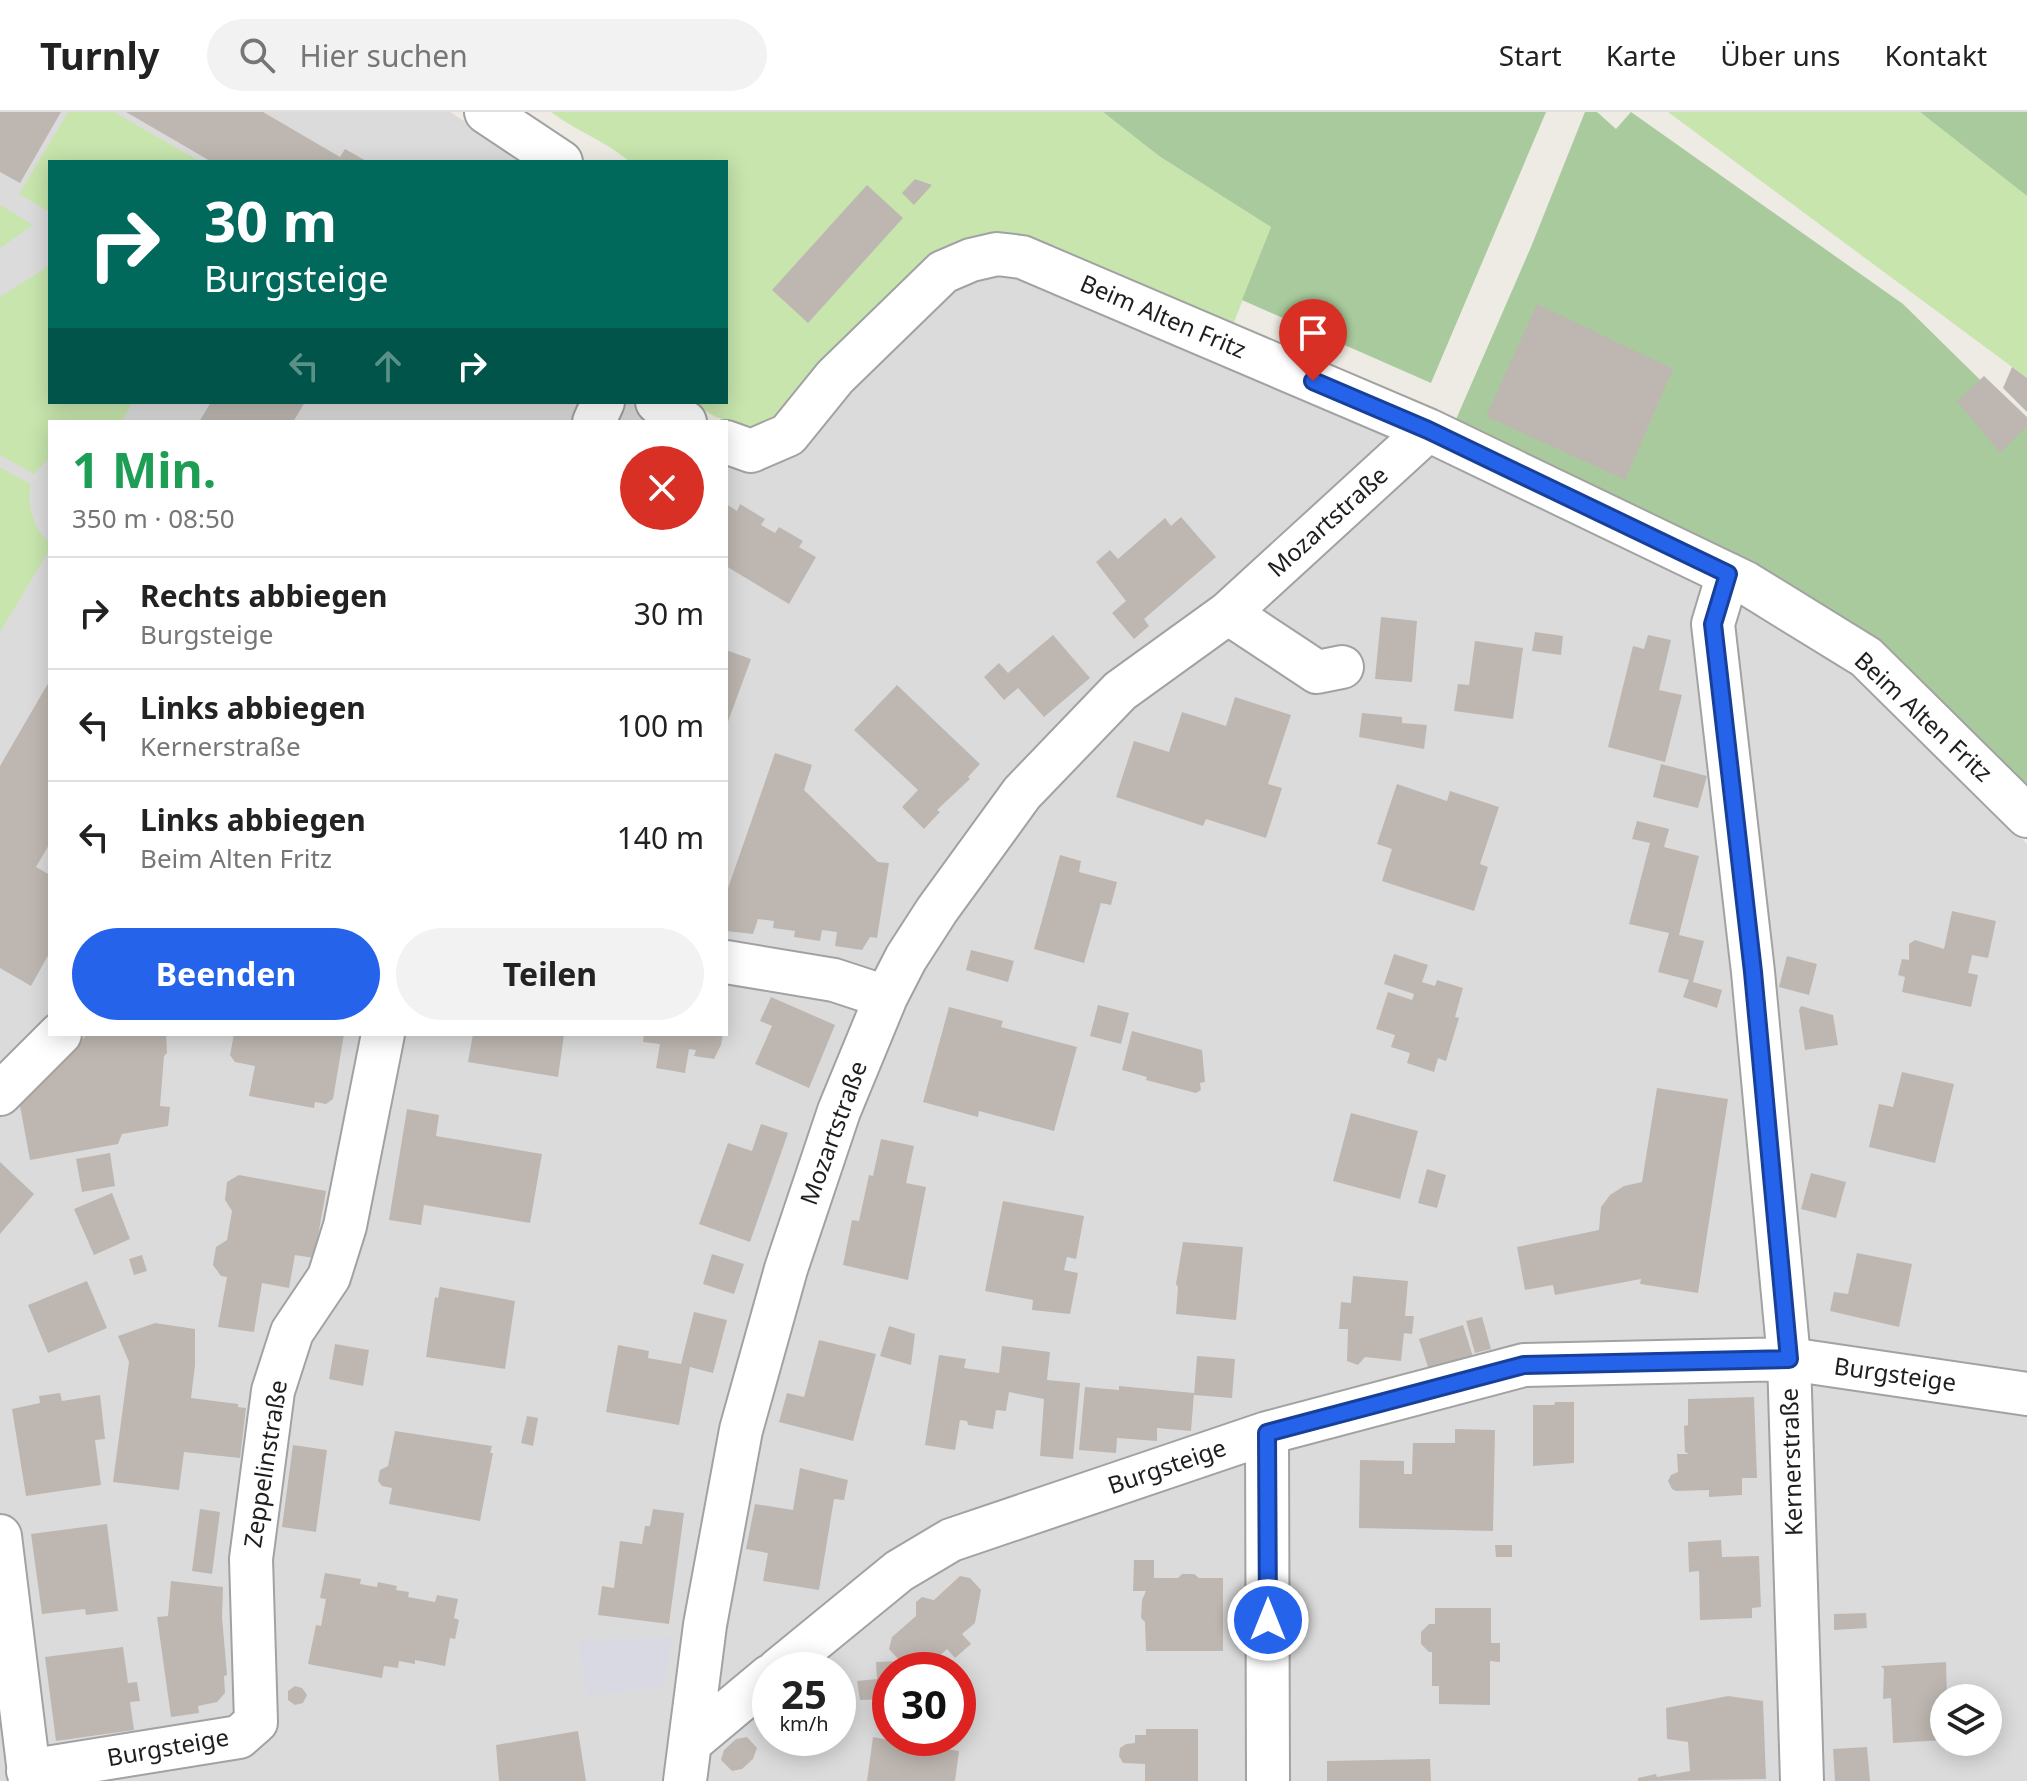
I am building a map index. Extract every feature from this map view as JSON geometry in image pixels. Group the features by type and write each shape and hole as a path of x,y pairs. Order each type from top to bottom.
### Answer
{"street":[{"path":"486,112 558,160"},
{"name":"Beim Alten Fritz","path":"728,443 751,451 788,435 835,377 943,272 971,260 997,254 1022,257 1428,430 1728,574 1866,657 2027,816"},
{"path":"659,404 682,420"},
{"name":"Mozartstraße","path":"688,1761 705,1625 741,1430 796,1240 839,1111 886,997 906,958 1022,793 1120,691 1228,613 1428,430"},
{"name":"Kernerstraße","path":"1728,574 1713,624 1753,972 1789,1359 1802,1781"},
{"path":"1228,613 1317,672 1342,667"},
{"path":"728,962 834,980 886,997"},
{"path":"0,1094 58,1036"},
{"name":"Zeppelinstraße","path":"256,1722 251,1559 273,1391 292,1332 329,1277 345,1226 383,1036"},
{"name":"Burgsteige","path":"800,1652 899,1571 951,1540 1267,1433 1524,1365 1789,1359 2027,1394"},
{"path":"1267,1433 1268,1781"},
{"path":"0,1536 29,1776"},
{"path":"688,1761 752,1695"},
{"name":"Burgsteige","path":"29,1776 239,1737 256,1722"}],"shaded area":[{"path":"0,112 450,112 525,160 48,160 48,404 633,404 648,420 48,420 48,1036 728,1036 728,464 752,472 800,452 850,390 954,288 998,274 1017,276 1420,448 1720,592 1854,673 2027,844 2027,1781 0,1781"},
{"path":"672,1637 664,1686 587,1696 578,1641"}],"green space":[{"path":"68,112 114,112 198,160 48,160 48,211 19,194"},
{"path":"551,112 1103,112 1159,156 1271,227 1233,325 996,234 962,239 930,253 824,359 782,419 750,431 694,404 728,404 728,160 627,160"},
{"path":"1103,112 1546,112 1431,383 1242,300 1271,227 1159,156"},
{"path":"1585,112 1597,112 1616,129 1631,112 1903,304 2027,426 2027,790 1877,643 1454,424 1531,247"},
{"path":"1668,112 1920,112 2027,196 2027,378"},
{"path":"1920,112 2027,112 2027,196"},
{"path":"0,205 33,225 0,248"},
{"path":"48,266 48,404 132,404 122,420 48,420 48,459 34,474 0,455 0,297"},
{"path":"0,467 30,484 32,516 48,541 48,552 0,632"}],"building":[{"path":"0,112 61,112 20,183 0,172"},
{"path":"126,112 263,112 340,157 345,149 364,160 209,160"},
{"path":"915,179 932,185 914,205 902,193"},
{"path":"867,185 903,218 808,323 772,290"},
{"path":"1537,304 1673,369 1625,480 1486,416"},
{"path":"2012,367 2027,378 2027,412 2003,388"},
{"path":"1984,376 2027,417 2027,426 2000,453 1957,401"},
{"path":"210,404 304,404 294,420 200,420"},
{"path":"740,504 765,519 761,525 775,533 779,527 803,541 799,547 816,557 789,604 728,567 728,505 737,511"},
{"path":"1181,517 1216,557 1144,619 1149,626 1134,639 1112,613 1126,601 1096,562 1110,550 1118,559 1165,518 1171,526"},
{"path":"1381,617 1417,621 1412,682 1375,679"},
{"path":"1535,632 1563,636 1561,655 1532,651"},
{"path":"1053,635 1090,678 1044,717 1018,688 1004,700 984,677 999,663 1008,673"},
{"path":"1648,635 1671,640 1659,690 1682,695 1665,762 1608,747 1633,646 1644,649"},
{"path":"1475,641 1523,648 1513,719 1454,711 1458,684 1469,685"},
{"path":"728,651 751,659 728,722"},
{"path":"48,683 48,846 36,867 48,874 48,956 31,986 0,968 0,766"},
{"path":"897,685 980,764 968,777 970,779 937,810 940,812 924,829 902,807 918,790 854,730"},
{"path":"1235,697 1291,715 1268,784 1282,788 1266,838 1206,819 1203,826 1116,797 1134,741 1169,752 1182,712 1226,726"},
{"path":"1362,713 1402,717 1402,723 1427,725 1424,749 1359,737"},
{"path":"775,753 812,765 804,790 878,862 889,863 877,938 870,937 862,950 835,946 837,932 822,930 820,941 794,937 795,931 773,928 774,921 758,919 753,934 728,931 728,888"},
{"path":"1661,764 1707,776 1698,808 1653,797"},
{"path":"1397,784 1447,801 1450,791 1499,807 1480,864 1488,867 1474,911 1382,881 1392,849 1377,844"},
{"path":"1637,821 1669,829 1664,847 1699,856 1679,935 1704,941 1693,982 1722,990 1717,1008 1683,997 1689,980 1658,972 1669,933 1629,924 1650,843 1632,839"},
{"path":"1060,855 1081,861 1079,872 1117,882 1111,905 1101,903 1084,963 1034,949"},
{"path":"1952,911 1996,921 1988,958 1972,955 1968,973 1978,975 1971,1007 1902,992 1905,977 1898,975 1902,959 1909,960 1909,944 1915,940 1944,949"},
{"path":"971,950 1014,961 1008,982 966,970"},
{"path":"1394,954 1428,965 1422,982 1435,986 1437,980 1463,988 1455,1017 1459,1018 1446,1061 1438,1058 1434,1072 1407,1063 1410,1053 1391,1047 1395,1035 1376,1029 1388,992 1412,1000 1414,994 1384,984"},
{"path":"1787,956 1817,964 1809,995 1779,987"},
{"path":"771,997 835,1025 809,1088 755,1064 772,1026 760,1021"},
{"path":"1098,1005 1129,1013 1121,1044 1090,1036"},
{"path":"1801,1006 1833,1015 1838,1045 1805,1050"},
{"path":"949,1007 1003,1021 1001,1027 1077,1047 1054,1131 979,1111 978,1117 923,1102"},
{"path":"1132,1031 1202,1050 1205,1082 1200,1083 1201,1090 1196,1093 1146,1080 1147,1077 1122,1070"},
{"path":"85,1036 166,1036 160,1106 170,1107 168,1126 122,1134 118,1144 30,1160 20,1106"},
{"path":"234,1036 344,1036 333,1099 326,1104 315,1102 314,1108 249,1096 255,1066 235,1062 230,1055"},
{"path":"473,1036 564,1036 558,1077 468,1062"},
{"path":"644,1036 723,1036 714,1059 694,1056 696,1050 689,1049 685,1073 656,1068 660,1044 643,1042"},
{"path":"1902,1072 1954,1084 1935,1163 1869,1147 1879,1104 1893,1107"},
{"path":"1657,1088 1728,1099 1698,1293 1640,1284 1641,1279 1555,1295 1553,1285 1525,1290 1517,1247 1599,1230 1601,1207 1610,1195 1624,1186 1642,1182"},
{"path":"407,1109 439,1115 436,1136 542,1154 530,1223 424,1205 421,1225 389,1220"},
{"path":"1351,1113 1418,1131 1400,1199 1333,1181"},
{"path":"761,1124 788,1133 750,1242 699,1224 728,1143 752,1151"},
{"path":"881,1139 914,1146 906,1183 926,1187 908,1280 843,1265 852,1220 859,1221"},
{"path":"110,1153 115,1186 82,1192 76,1159"},
{"path":"0,1162 34,1194 0,1234"},
{"path":"1427,1169 1446,1175 1437,1208 1418,1203"},
{"path":"1811,1173 1846,1182 1836,1218 1801,1209"},
{"path":"239,1175 326,1191 314,1258 295,1255 289,1288 262,1283 254,1332 218,1327 227,1277 221,1276 213,1265 216,1247 227,1240 232,1211 225,1200 227,1182"},
{"path":"112,1193 130,1239 94,1255 74,1209"},
{"path":"1003,1201 1084,1216 1076,1259 1067,1257 1064,1270 1078,1273 1070,1314 1032,1310 1033,1300 985,1291"},
{"path":"1183,1242 1243,1247 1236,1320 1176,1314 1176,1284"},
{"path":"1857,1253 1912,1264 1899,1327 1830,1311 1834,1292 1848,1294"},
{"path":"712,1254 744,1264 734,1294 703,1284"},
{"path":"142,1255 147,1271 134,1275 129,1259"},
{"path":"1353,1276 1408,1281 1405,1316 1414,1316 1412,1334 1404,1333 1401,1361 1365,1357 1358,1365 1347,1361 1348,1329 1339,1329 1341,1302 1351,1303"},
{"path":"87,1281 107,1328 48,1353 28,1305"},
{"path":"440,1287 515,1301 505,1369 426,1357 435,1297 438,1298"},
{"path":"694,1312 727,1320 713,1373 690,1367 679,1425 606,1412 618,1345 649,1351 648,1358 681,1364"},
{"path":"1482,1317 1491,1349 1475,1353 1466,1321"},
{"path":"155,1323 195,1329 191,1398 238,1404 238,1407 246,1408 240,1458 184,1452 179,1490 113,1482 129,1362 118,1336"},
{"path":"1463,1325 1473,1357 1429,1370 1419,1339"},
{"path":"889,1326 915,1334 911,1365 880,1356"},
{"path":"819,1340 876,1354 853,1441 779,1422 787,1393 804,1397"},
{"path":"335,1344 369,1350 363,1386 329,1379"},
{"path":"1002,1346 1050,1352 1047,1380 1080,1383 1073,1459 1040,1456 1044,1399 1009,1392 1006,1411 996,1410 993,1429 968,1425 967,1421 960,1420 955,1450 925,1445 939,1355 966,1359 964,1368 999,1373"},
{"path":"1197,1356 1235,1359 1232,1398 1194,1395"},
{"path":"1119,1386 1194,1393 1191,1431 1157,1428 1157,1441 1117,1438 1116,1453 1079,1450 1085,1387 1119,1390"},
{"path":"60,1393 62,1401 100,1395 105,1439 95,1440 101,1485 26,1496 12,1409 40,1403 39,1396"},
{"path":"1754,1397 1757,1478 1742,1478 1742,1495 1709,1497 1709,1490 1672,1489 1668,1481 1671,1475 1678,1472 1677,1454 1689,1454 1685,1452 1684,1426 1688,1425 1688,1399"},
{"path":"1555,1402 1574,1402 1574,1463 1533,1466 1533,1405 1554,1405"},
{"path":"527,1416 538,1418 533,1446 521,1443"},
{"path":"1455,1429 1495,1430 1493,1531 1359,1528 1360,1460 1404,1461 1404,1474 1412,1474 1413,1443 1455,1443"},
{"path":"395,1431 492,1446 480,1521 389,1504 392,1488 382,1486 378,1481 380,1470 388,1466"},
{"path":"293,1445 327,1450 316,1532 282,1527"},
{"path":"800,1468 848,1480 844,1500 834,1499 819,1590 763,1581 768,1553 746,1549 755,1504 793,1510"},
{"path":"200,1509 220,1512 212,1574 192,1571"},
{"path":"653,1509 684,1513 669,1624 598,1615 602,1586 614,1588 620,1541 642,1544 645,1526 650,1526"},
{"path":"107,1524 118,1611 86,1615 85,1609 42,1614 31,1534"},
{"path":"1721,1540 1722,1557 1759,1556 1761,1607 1752,1608 1752,1618 1700,1620 1699,1571 1689,1572 1688,1542"},
{"path":"1495,1545 1512,1545 1512,1557 1496,1557"},
{"path":"1134,1560 1154,1560 1154,1578 1194,1574 1199,1578 1223,1578 1223,1651 1146,1651 1145,1622 1141,1618 1146,1591 1133,1591"},
{"path":"325,1573 361,1579 360,1584 377,1587 378,1582 397,1586 396,1590 409,1592 408,1597 435,1602 437,1595 458,1599 454,1618 459,1620 455,1639 450,1638 445,1666 415,1660 415,1664 399,1661 398,1668 384,1666 382,1678 308,1664 316,1625 321,1626 326,1599 320,1598"},
{"path":"960,1576 970,1578 981,1590 975,1623 962,1634 971,1644 962,1652 950,1652 947,1649 944,1652 892,1652 889,1649 892,1637 916,1616 916,1602 922,1597 934,1600"},
{"path":"171,1581 223,1587 227,1675 224,1676 225,1693 217,1702 198,1706 199,1713 171,1717 157,1617 168,1616"},
{"path":"1435,1608 1491,1608 1491,1643 1500,1643 1500,1662 1490,1661 1490,1705 1439,1704 1439,1686 1432,1686 1432,1652 1421,1644 1421,1632 1429,1624 1435,1624"},
{"path":"1866,1613 1867,1628 1834,1630 1834,1614"},
{"path":"123,1647 128,1683 137,1682 140,1701 130,1702 134,1730 56,1741 45,1657"},
{"path":"1946,1662 1947,1684 1930,1684 1930,1741 1893,1743 1891,1698 1883,1699 1884,1669 1881,1666"},
{"path":"872,1680 872,1700 860,1700 857,1681"},
{"path":"295,1686 302,1688 307,1695 303,1703 295,1705 288,1700 288,1691"},
{"path":"1728,1696 1763,1701 1766,1779 1638,1781 1638,1778 1656,1774 1657,1777 1690,1771 1688,1742 1667,1739 1666,1708"},
{"path":"1146,1729 1198,1729 1198,1781 1145,1781 1145,1764 1123,1763 1119,1756 1120,1748 1135,1743 1135,1735 1146,1735"},
{"path":"578,1731 586,1781 499,1781 496,1745"},
{"path":"747,1737 752,1742 754,1756 742,1769 732,1771 721,1760 724,1750 736,1739"},
{"path":"872,1744 872,1756 958,1756 955,1781 867,1781"},
{"path":"1867,1747 1870,1781 1835,1781 1833,1749"},
{"path":"1430,1759 1431,1781 1327,1781 1327,1761"}],"route":[{"path":"1268,1620 1267,1433 1524,1365 1789,1359 1753,972 1713,624 1728,574 1428,430 1313,381"}]}
